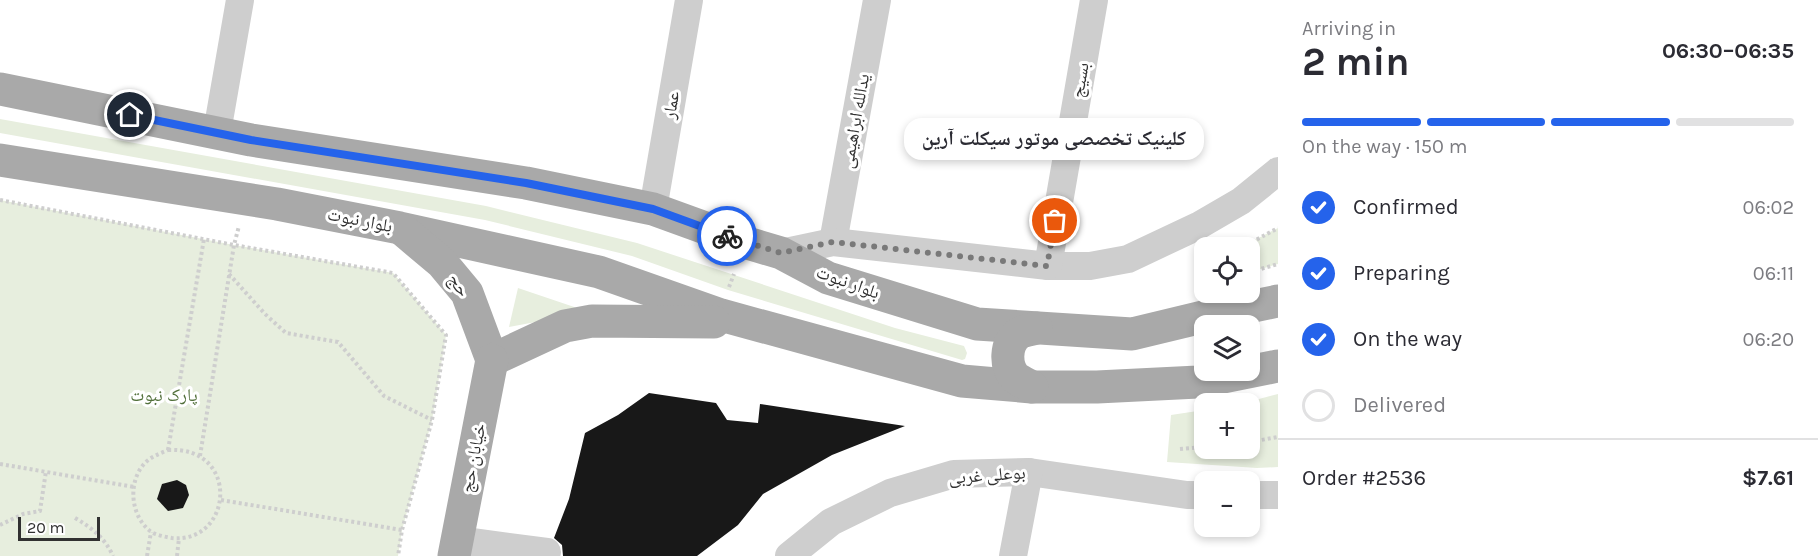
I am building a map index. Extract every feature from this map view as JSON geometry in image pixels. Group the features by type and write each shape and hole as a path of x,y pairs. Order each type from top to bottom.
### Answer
{"main road":[{"name":"بلوار نبوت","path":"0,89 251,140 526,183 653,209 781,253 828,278 977,324 1132,334 1278,301"},
{"name":"بلوار نبوت","path":"0,160 277,204 400,228 599,272 721,315 962,381 1032,387 1096,387 1198,382 1278,366"},
{"name":"حج","path":"400,228 442,263 467,293 492,360"},
{"path":"492,360 565,326 592,321 752,324"},
{"path":"962,381 981,374 988,366 991,357 992,346 977,324"},
{"path":"1032,387 1016,377 1008,364 1008,351 1012,341 1019,333 1036,328"},
{"name":"خیابان حج","path":"455,548 492,360"}],"street":[{"path":"217,132 240,0"},
{"name":"عمار","path":"653,209 689,0"},
{"name":"یدالله ابراهیمی","path":"833,242 877,0"},
{"name":"بسیج","path":"1047,266 1094,0"},
{"path":"781,253 833,242 1047,266 1090,266 1128,259 1198,226 1240,201 1278,171"},
{"path":"1013,556 1029,472"},
{"name":"بوعلی غربی","path":"789,556 831,522 890,493 954,474 1029,472 1194,495"},
{"path":"1260,495 1278,495"},
{"path":"455,548 547,552"}],"path":[{"path":"0,200 393,273 446,335 432,420 402,530 398,556"},
{"path":"200,456 234,244 240,223"},
{"path":"1260,238 1278,228"},
{"path":"168,450 204,239"},
{"path":"1260,269 1278,264"},
{"path":"728,290 734,273"},
{"path":"229,274 265,314 286,333 338,342 384,396 432,420"},
{"path":"1260,440 1278,437"},
{"path":"1180,449 1194,448"},
{"path":"168,450 190,452 200,456 217,476 221,500 215,516 206,527 194,535 168,538 150,532 138,516 133,502 137,475 144,464 168,450"},
{"path":"0,464 134,487"},
{"path":"0,525 23,514 40,511 46,471"},
{"path":"221,500 402,530"},
{"path":"75,518 92,528 109,546 114,556"},
{"path":"147,556 150,532"},
{"path":"177,556 179,538"}],"green space":[{"path":"0,119 486,206 637,243 895,328 964,346 967,353 965,359 962,360 728,290 632,256 485,220 0,133"},
{"name":"پارک نبوت","path":"0,200 393,273 446,335 432,420 402,530 398,556 0,556"},
{"path":"1278,228 1278,264 1260,269 1260,237"},
{"path":"518,288 589,312 509,327"},
{"path":"1278,394 1278,467 1257,468 1167,462 1171,415 1194,412 1194,459 1260,459 1260,399"}],"building":[{"path":"649,393 716,403 727,420 758,423 760,404 905,426 832,455 763,494 738,525 697,556 563,556 562,545 554,538 569,499 585,433 618,415"},
{"path":"177,480 186,485 189,495 183,508 168,511 157,499 162,484"}],"way so far":[{"path":"727,236 781,253 833,242 1047,266 1055,221"}],"place":[{"name":"کلینیک تخصصی موتور سیکلت آرین","path":"1055,221"}],"route":[{"path":"130,115 251,140 526,183 653,209 727,236"}]}
